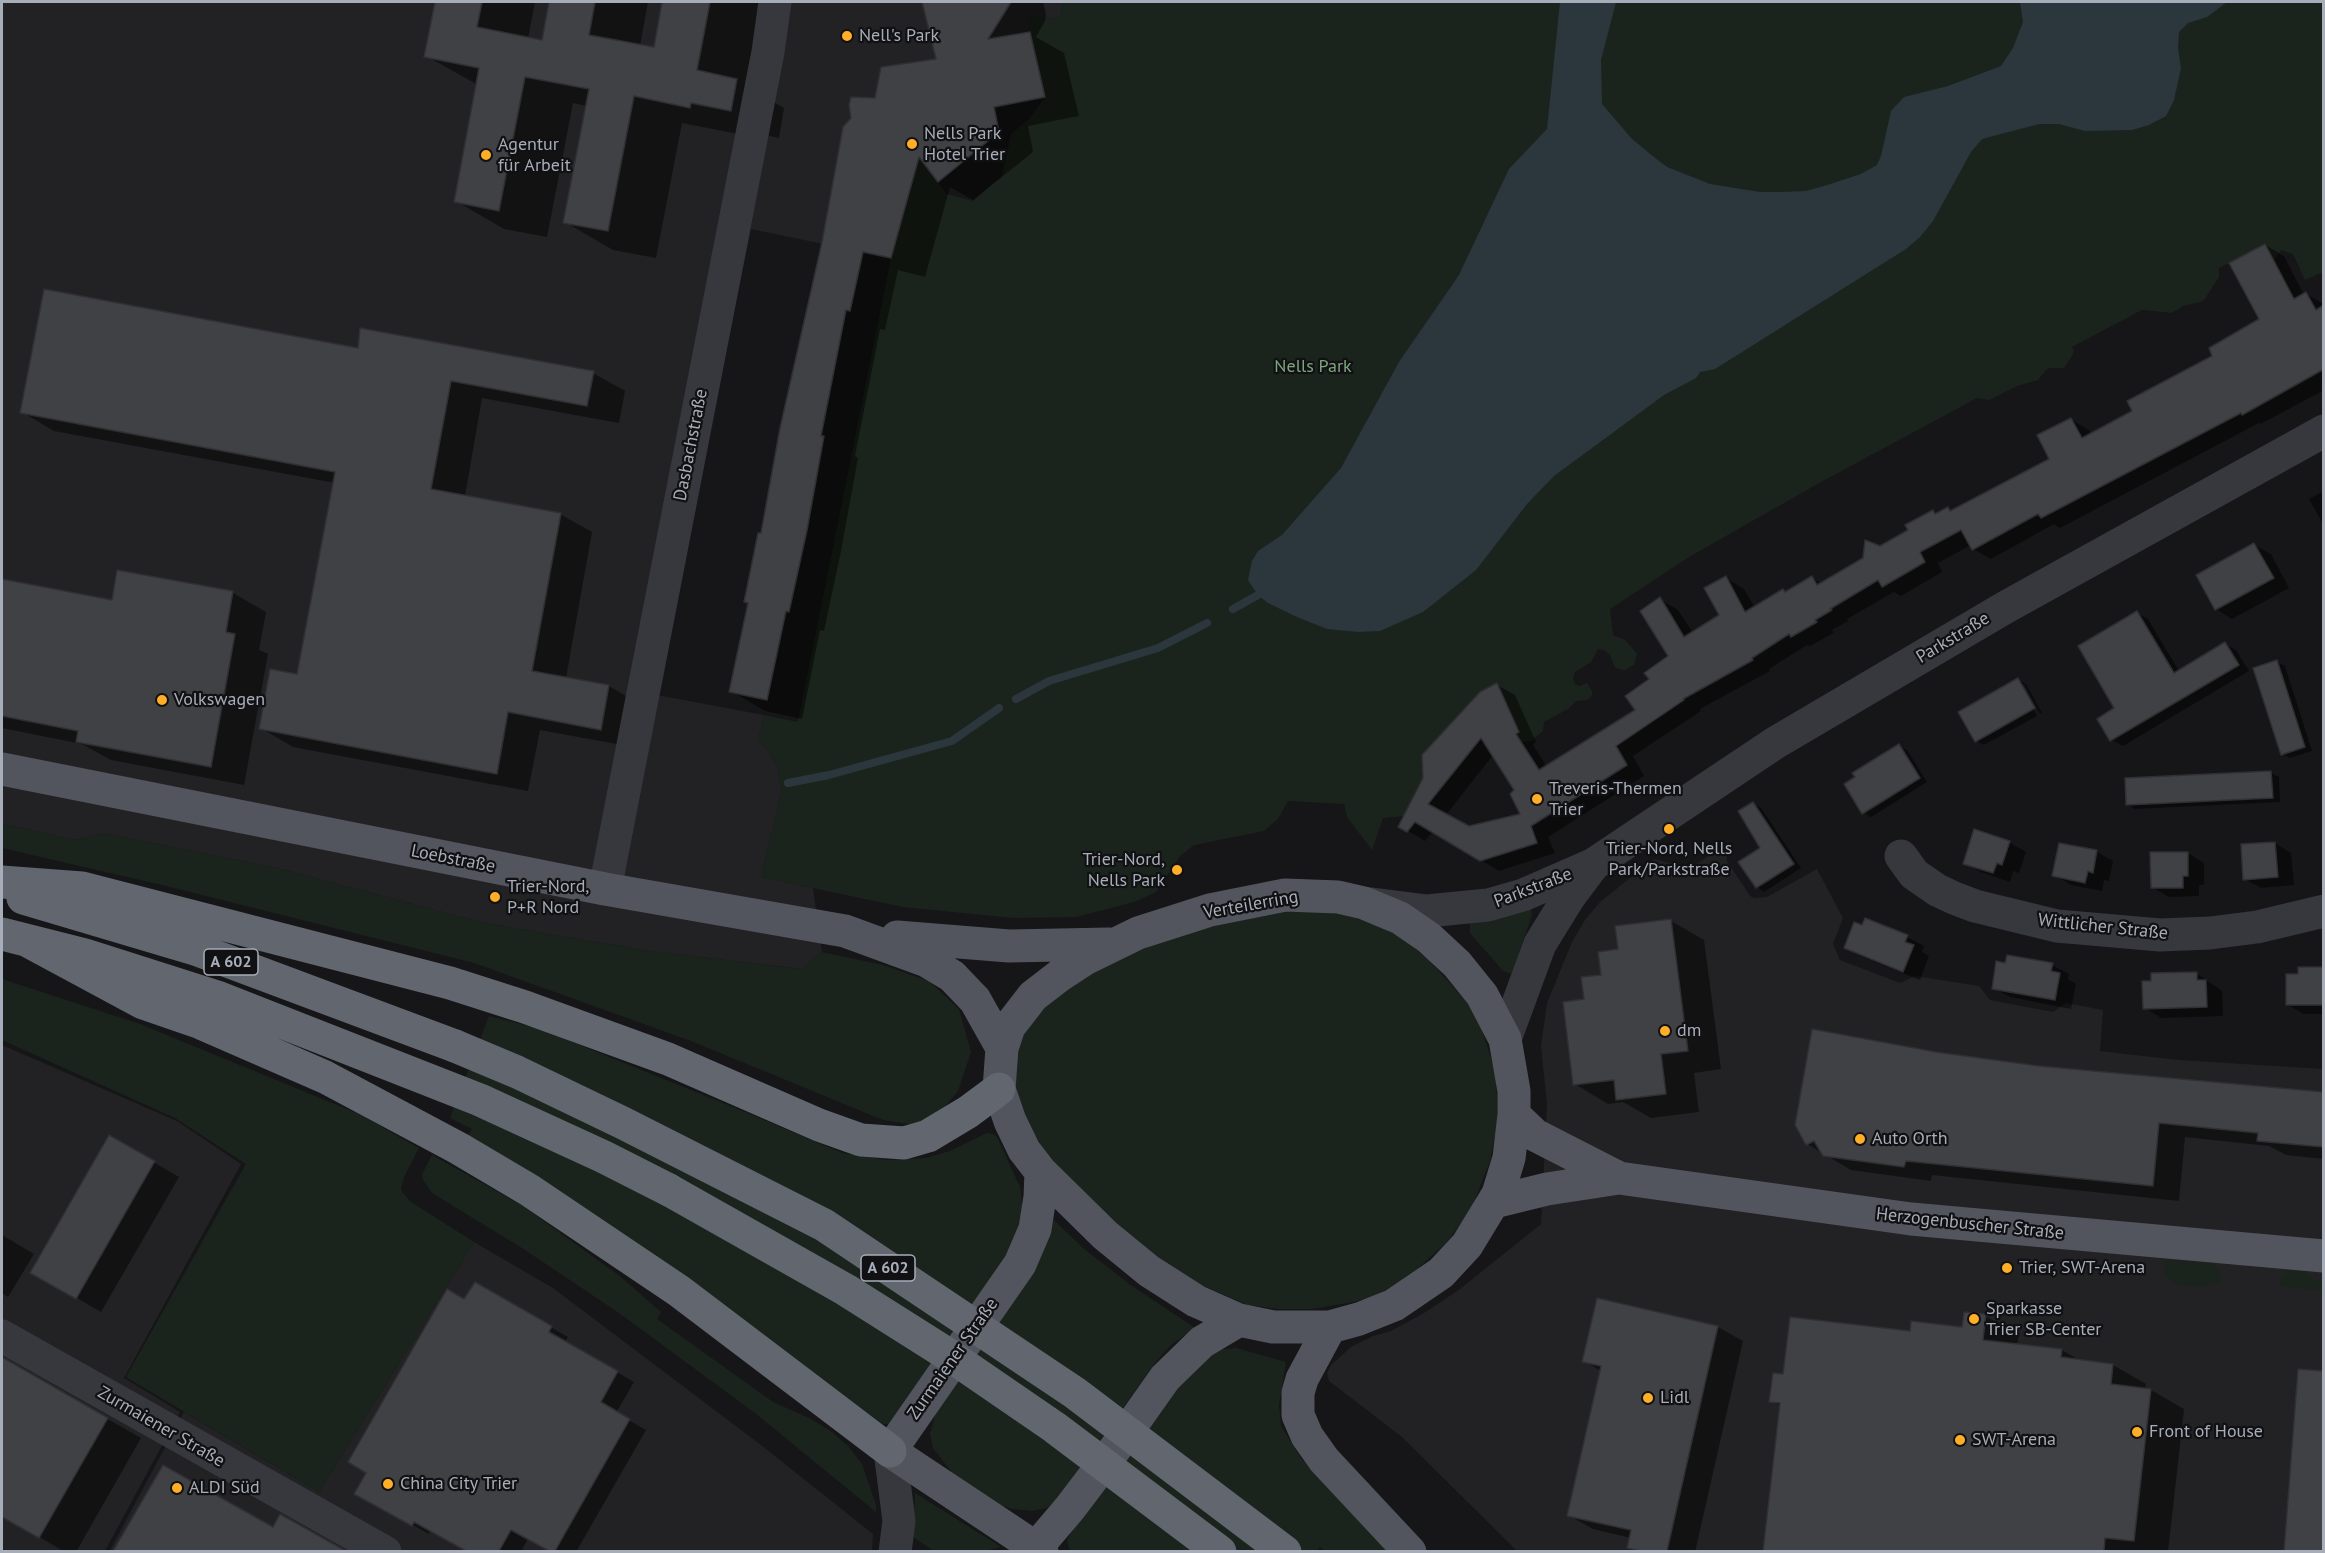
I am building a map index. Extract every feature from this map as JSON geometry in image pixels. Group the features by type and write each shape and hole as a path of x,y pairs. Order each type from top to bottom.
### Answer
{"highway":[{"path":"2,882 82,888 450,983 669,1059 819,1125 861,1140 904,1143 928,1136 968,1113 999,1089"},
{"name":"A 602","path":"2,891 198,950 455,1046 517,1072 623,1123 824,1225 1075,1393 1285,1551"},
{"path":"14,937 143,1003 201,1023 325,1077 430,1133 529,1190 679,1291 890,1451"},
{"name":"A 602","path":"14,937 85,954 220,998 440,1083 604,1157 669,1190 846,1290 952,1357 1054,1427 1220,1551"}],"main road":[{"name":"Loebstraße","path":"2,769 605,889 845,931 927,961 952,976 975,1000 1002,1048"},
{"name":"Verteilerring","path":"1285,895 1338,897 1364,903 1400,918 1429,938 1457,964 1482,995 1505,1039 1512,1079 1514,1115 1509,1158 1494,1202 1467,1245 1441,1273 1394,1305 1359,1320 1330,1327 1273,1327 1239,1320 1196,1301 1149,1270 1105,1236 1041,1172 1024,1150 1003,1106 999,1089 1002,1048 1009,1027 1033,996 1085,959 1138,933 1210,910 1285,895"},
{"path":"845,931 927,941 1009,946 1114,944"},
{"name":"Herzogenbuscher Straße","path":"1514,1115 1534,1135 1619,1178"},
{"name":"Zurmaiener Straße","path":"890,1451 1020,1264 1035,1229 1041,1172"},
{"name":"Herzogenbuscher Straße","path":"1494,1202 1547,1189 1619,1178 1911,1219 2324,1257"},
{"path":"890,1451 1035,1550 1090,1482 1170,1371 1202,1342 1239,1320"},
{"path":"1330,1327 1302,1379 1298,1393 1298,1415 1307,1436 1324,1460 1410,1551"}],"street":[{"name":"Dasbachstraße","path":"605,889 768,52 775,2"},
{"name":"Parkstraße","path":"1364,903 1427,911 1488,905 1523,896 1594,864 1775,742 2006,607 2324,431"},
{"name":"Wittlicher Straße","path":"1901,856 1914,874 1937,890 1954,898 1976,906 2056,926 2160,935 2210,933 2257,927 2324,911"},
{"name":"Parkstraße","path":"1505,1039 1540,944 1564,905 1594,864"},
{"name":"Zurmaiener Straße","path":"2,1336 385,1551"},
{"path":"890,1451 899,1521 895,1551"}],"shaded area":[{"path":"2,2 1063,2 1059,19 1029,17 1030,32 1045,97 994,107 999,132 938,182 919,158 891,258 751,229 657,695 764,715 758,740 769,752 778,769 782,789 761,877 813,888 822,952 802,969 650,951 484,923 281,869 103,833 75,840 2,824"},
{"path":"1560,2 1616,2 1601,60 1602,104 1631,138 1667,167 1710,184 1760,192 1781,192 1806,191 1824,186 1861,174 1877,165 1891,111 1904,97 1948,86 2001,66 2013,48 2023,22 2020,2 2227,2 2207,17 2188,23 2179,32 2178,48 2181,68 2174,100 2166,116 2149,125 2132,130 2085,131 2059,124 2039,124 1982,139 1971,152 1933,221 1906,249 1715,369 1700,372 1696,378 1664,395 1554,476 1527,504 1476,570 1423,612 1380,631 1358,632 1327,629 1268,603 1258,595 1248,580 1252,561 1258,551 1282,535 1341,468 1399,362 1459,275 1509,169 1547,129"},
{"path":"1726,845 1727,861 1750,896 1754,898 1767,897 1817,869 1843,918 1833,944 1840,960 1900,983 1915,976 1979,986 1990,1000 2053,1012 2066,1003 2103,1010 2100,1051 2179,1060 2323,1069 2323,1551 1517,1551 1402,1437 1329,1381 1327,1373 1331,1365 1351,1347 1373,1336 1391,1331 1424,1313 1460,1289 1541,1224 1547,1104 1541,1046 1547,1003 1572,942 1585,920 1600,902 1654,859 1690,868"},
{"path":"2,1045 177,1121 241,1164 124,1378 180,1412 105,1551 2,1551"},
{"path":"474,1242 553,1288 761,1445 873,1534 872,1552 109,1552 184,1412 319,1492"}],"green space":[{"name":"Nells Park","path":"1063,2 2323,2 2323,272 2305,280 2293,254 2281,250 2272,264 2239,263 2235,260 2219,268 2219,277 2204,300 2183,306 2172,313 2142,310 2072,347 2074,351 2064,368 2048,368 2038,380 2017,386 1989,400 1977,398 1821,482 1689,557 1610,609 1613,635 1625,640 1637,654 1634,665 1625,670 1619,669 1615,667 1610,655 1598,649 1591,662 1575,672 1573,679 1579,686 1587,683 1592,696 1587,700 1576,701 1568,709 1544,722 1543,731 1531,741 1524,742 1516,738 1514,725 1422,755 1423,778 1405,816 1383,818 1372,850 1347,817 1344,804 1288,801 1278,819 1264,831 1194,845 1180,856 1156,892 1134,902 1076,917 1013,918 903,907 761,877 782,789 778,769 769,752 758,740 764,715 798,722 891,258 919,157 947,194 973,201 1002,176 1011,134 1028,120 1045,97 1030,32 1029,17 1059,19"},
{"path":"2,824 75,840 103,833 281,869 484,923 650,951 802,969 822,952 883,965 929,981 959,1009 971,1052 958,1091 939,1114 915,1125 883,1120 691,1041 474,963 162,885 2,848"},
{"path":"1531,909 1532,915 1512,974 1503,971 1470,933 1470,914"},
{"path":"1281,910 1316,910 1349,916 1374,924 1399,936 1427,958 1467,1002 1481,1026 1496,1075 1497,1126 1490,1161 1471,1210 1446,1243 1417,1269 1372,1297 1312,1309 1278,1309 1248,1305 1194,1282 1162,1262 1129,1236 1069,1180 1043,1148 1027,1125 1018,1104 1014,1075 1018,1048 1026,1030 1051,998 1111,962 1173,936"},
{"path":"2,979 140,1024 359,1114 419,1148 404,1177 402,1192 411,1202 474,1242 319,1492 126,1377 246,1164 175,1118 2,1040"},
{"path":"489,1016 540,1029 842,1153 886,1160 926,1158 950,1151 987,1133 993,1134 997,1137 1020,1187 1023,1212 1019,1237 890,1424 883,1424 750,1328 467,1137 472,1129 450,1118"},
{"path":"432,1155 523,1206 621,1277 661,1312 657,1319 773,1402 811,1419 832,1432 849,1447 862,1464 876,1505 876,1512 755,1413 619,1313 522,1248 432,1193 423,1180 422,1174"},
{"path":"1054,1220 1083,1248 1132,1286 1195,1328 1171,1345 1155,1363 1057,1500 1047,1508 1032,1511 1012,1509 994,1503 953,1474 933,1448 930,1434 937,1409 1050,1222"},
{"path":"2163,1260 2211,1262 2220,1271 2221,1283 2203,1287 2178,1286 2164,1275"},
{"path":"2289,1267 2304,1269 2313,1280 2323,1281 2323,1290 2279,1286 2281,1278"},
{"path":"1236,1348 1286,1362 1279,1405 1281,1426 1301,1458 1388,1551 1325,1551 1320,1547 1316,1552 1073,1552 1069,1549 1067,1540 1079,1518 1182,1375 1216,1350"},
{"path":"915,1493 1001,1547 984,1551 934,1551 913,1537"}],"building":[{"name":"Agentur für Arbeit","path":"435,2 482,2 477,27 542,40 549,2 595,2 589,35 654,47 662,2 710,2 697,70 737,79 731,111 691,103 690,108 634,96 608,231 563,223 589,89 525,77 499,211 454,202 479,68 424,57"},
{"path":"922,2 1011,2 988,39 1030,32 1045,97 994,107 999,132 938,182 919,157 891,258 863,252 850,311 846,310 821,436 824,436 807,530 789,612 786,611 767,700 729,692 748,603 744,602 758,533 761,533 780,428 822,242 843,127 851,118 849,105 851,97 875,98 881,67 936,59"},
{"path":"2265,244 2294,299 2306,292 2316,310 2324,305 2324,369 2242,415 2241,413 2041,518 2038,514 1972,550 1961,530 1920,552 1925,562 1882,587 1878,580 1830,609 1832,610 1815,620 1817,622 1791,637 1789,634 1752,658 1753,660 1683,699 1616,746 1627,765 1531,826 1537,843 1480,861 1415,822 1407,832 1398,827 1423,778 1422,755 1480,692 1497,683 1519,732 1516,734 1539,770 1635,710 1625,696 1649,679 1644,673 1668,656 1640,611 1660,597 1684,637 1719,615 1704,588 1726,576 1745,612 1783,589 1785,592 1812,576 1817,585 1863,558 1865,540 1880,546 1908,530 1905,525 1933,510 1935,514 1948,507 1950,511 2049,459 2037,435 2071,418 2082,438 2132,411 2127,401 2212,356 2209,348 2259,319 2229,263","holes":["1481,738 1514,790 1510,794 1520,814 1469,826 1428,804"]},
{"path":"44,289 358,348 360,328 594,371 587,406 451,381 431,489 561,513 532,671 609,685 601,730 508,712 497,774 259,729 270,669 297,674 335,472 20,413"},
{"path":"2254,543 2274,578 2215,610 2196,575"},
{"path":"117,570 233,591 226,632 235,634 211,767 76,742 78,731 2,716 2,579 112,600"},
{"path":"2137,611 2174,673 2225,642 2239,665 2110,741 2097,719 2114,708 2078,646"},
{"path":"2277,660 2305,747 2281,755 2253,668"},
{"path":"2018,678 2035,708 1975,742 1958,712"},
{"path":"1899,744 1920,778 1862,814 1844,784 1855,777 1852,773"},
{"path":"2271,771 2273,798 2126,805 2125,778"},
{"path":"1753,802 1794,864 1756,888 1738,862 1760,848 1738,811"},
{"path":"1974,829 2010,841 2002,865 1997,863 1993,873 1963,864"},
{"path":"2275,842 2278,877 2243,880 2241,844"},
{"path":"2059,843 2097,850 2093,873 2088,871 2085,883 2052,876"},
{"path":"2150,852 2188,852 2188,876 2183,876 2183,888 2151,888"},
{"path":"1865,918 1908,935 1905,942 1914,945 1903,972 1844,948 1854,922 1862,925"},
{"path":"1671,919 1688,1051 1661,1054 1666,1094 1616,1100 1614,1080 1573,1085 1563,1002 1584,999 1581,977 1601,975 1598,952 1618,949 1615,926"},
{"path":"2007,955 2053,963 2051,971 2060,973 2055,1000 1992,989 1996,961 2005,963"},
{"path":"2298,967 2324,967 2324,1005 2286,1005 2286,974 2298,974"},
{"path":"2197,972 2197,980 2206,980 2207,1007 2143,1009 2142,981 2151,981 2151,973"},
{"path":"1812,1029 1936,1052 2039,1066 2324,1092 2324,1147 2257,1141 2258,1133 2159,1123 2153,1186 1906,1161 1904,1167 1823,1156 1814,1141 1806,1145 1795,1125"},
{"path":"109,1135 155,1161 76,1299 30,1273"},
{"path":"475,1282 552,1326 549,1332 618,1371 601,1402 630,1419 555,1551 549,1551 511,1530 499,1551 466,1551 414,1522 412,1526 354,1494 366,1473 348,1462 447,1289 464,1299"},
{"name":"Lidl","path":"1597,1298 1718,1326 1667,1551 1640,1551 1627,1548 1631,1530 1567,1516 1601,1366 1582,1362"},
{"name":"SWT-Arena","path":"1964,1312 1986,1314 1983,1340 2062,1349 2061,1357 2113,1364 2111,1384 2151,1389 2134,1541 2105,1538 2104,1551 1763,1551 1780,1403 1769,1402 1773,1373 1783,1374 1790,1317 1910,1331 1911,1321 1962,1327"},
{"path":"2,1357 108,1418 39,1538 2,1517"},
{"path":"2298,1369 2324,1371 2324,1551 2284,1551"},
{"name":"ALDI Süd","path":"163,1465 273,1527 280,1514 346,1551 113,1551"}],"waterway":[{"path":"1233,609 1258,595"},
{"path":"1016,699 1049,681 1158,648 1207,623"},
{"path":"788,783 829,775 952,741 999,708"}],"place":[{"name":"Nell's Park","path":"847,36"},
{"name":"Nells Park Hotel Trier","path":"912,144"},
{"name":"Agentur für Arbeit","path":"486,155"},
{"name":"Volkswagen","path":"162,700"},
{"name":"Treveris-Thermen Trier","path":"1537,799"},
{"name":"Trier-Nord, Nells Park/Parkstraße","path":"1669,829"},
{"name":"Trier-Nord, Nells Park","path":"1177,870"},
{"name":"Trier-Nord, P+R Nord","path":"495,897"},
{"name":"dm","path":"1665,1031"},
{"name":"Auto Orth","path":"1860,1139"},
{"name":"Trier, SWT-Arena","path":"2007,1268"},
{"name":"Sparkasse Trier SB-Center","path":"1974,1319"},
{"name":"Lidl","path":"1648,1398"},
{"name":"Front of House","path":"2137,1432"},
{"name":"SWT-Arena","path":"1960,1440"},
{"name":"China City Trier","path":"388,1484"},
{"name":"ALDI Süd","path":"177,1488"}]}
